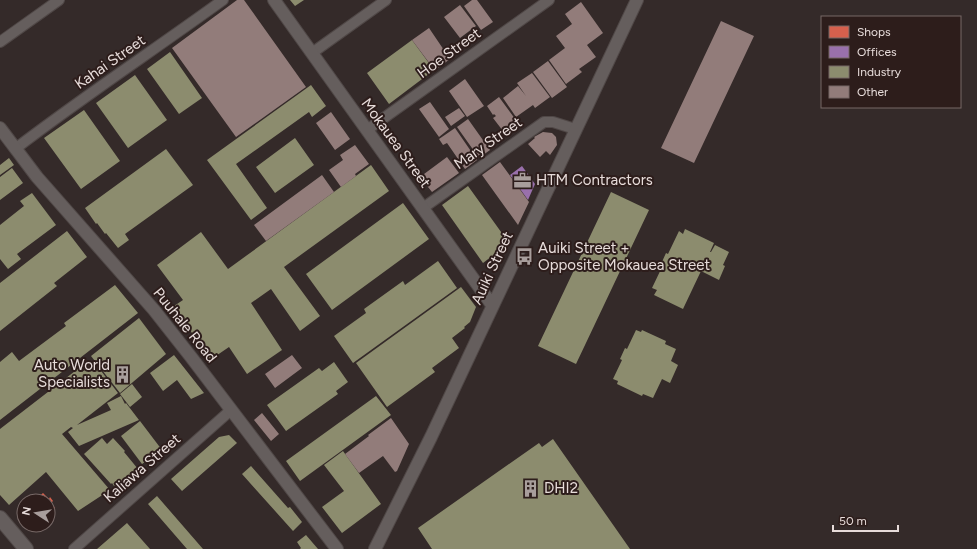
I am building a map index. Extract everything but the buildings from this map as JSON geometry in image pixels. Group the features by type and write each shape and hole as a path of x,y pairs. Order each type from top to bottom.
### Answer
{"main road":[{"path":"0,518 26,549"}],"street":[{"path":"0,42 59,0"},
{"name":"Kahai Street","path":"15,149 137,60 223,0"},
{"name":"Mokauea Street","path":"274,0 492,305"},
{"path":"312,53 386,0"},
{"name":"Hoe Street","path":"367,130 549,0"},
{"name":"Auiki Street","path":"375,549 431,437 637,0"},
{"name":"Mary Street","path":"423,208 544,122 553,122 575,129"},
{"name":"Puuhale Road","path":"0,128 37,177 154,310 337,549"},
{"name":"Kaliawa Street","path":"74,549 231,410"}],"place":[{"name":"HTM Contractors","path":"523,180"},
{"name":"Auiki Street + Opposite Mokauea Street","path":"525,257"},
{"name":"Auto World Specialists","path":"123,374"},
{"name":"DHI2","path":"531,488"}]}
